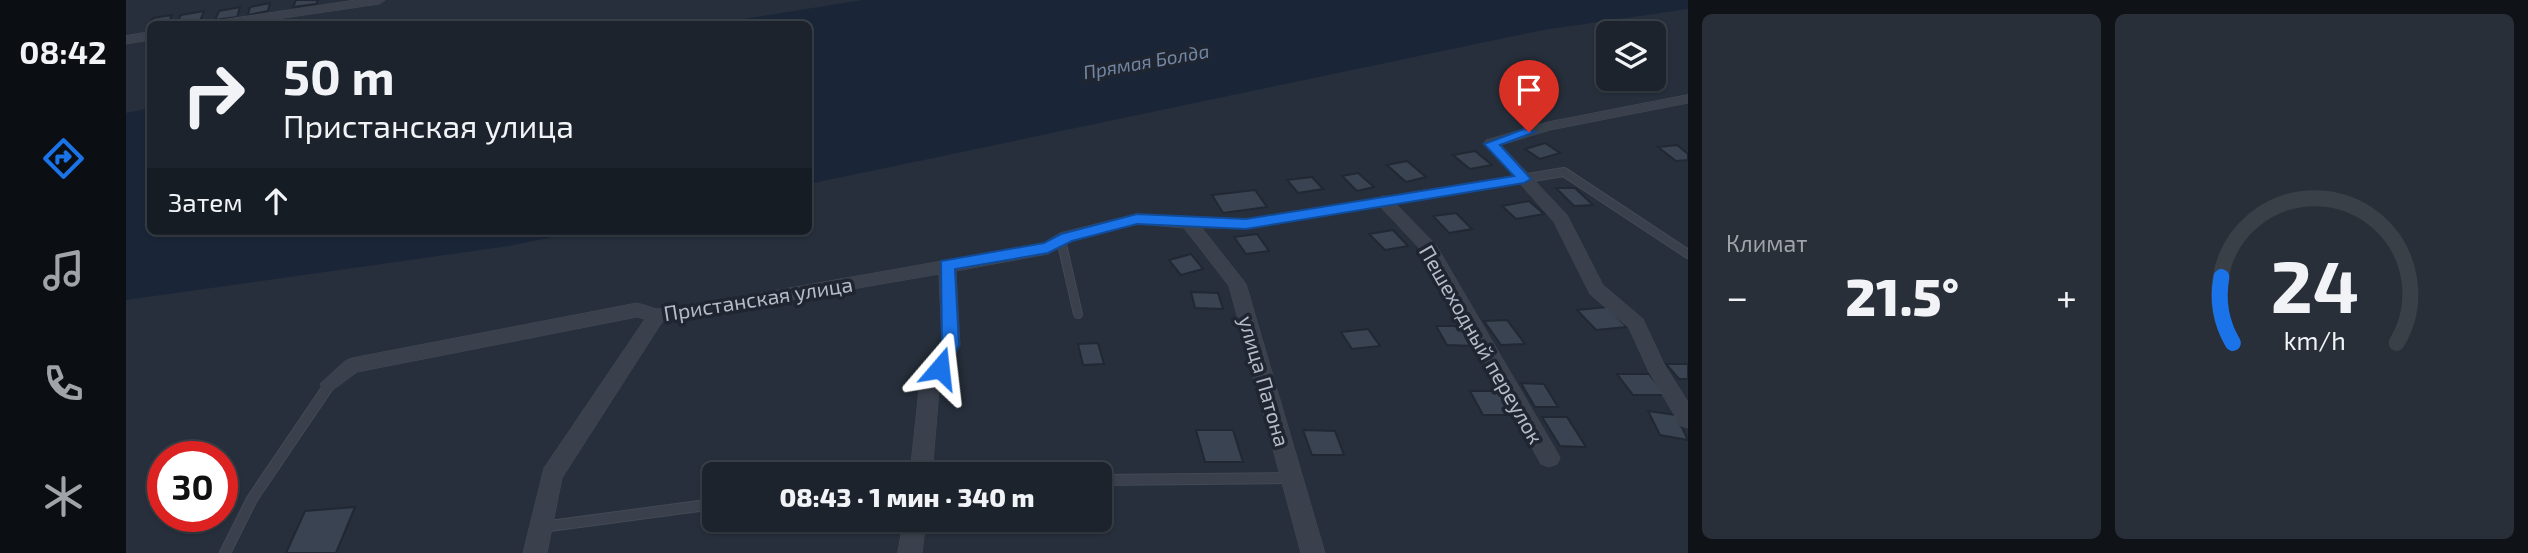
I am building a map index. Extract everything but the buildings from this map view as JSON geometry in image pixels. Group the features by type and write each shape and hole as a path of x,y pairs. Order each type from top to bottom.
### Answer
{"street":[{"path":"240,21 379,0"},
{"path":"126,40 147,36"},
{"path":"1688,99 1548,126 1491,144 1561,219 1596,289 1636,324 1656,367 1688,420"},
{"name":"Пешеходный переулок","path":"1383,201 1430,249 1549,458"},
{"name":"Пристанская улица","path":"330,384 352,366 637,310 657,316 682,314 1048,248 1061,240 1137,219 1189,223"},
{"name":"улица Патона","path":"1189,223 1237,284 1313,553"},
{"path":"921,462 929,390 951,345 947,265"},
{"path":"535,553 552,475 657,316"},
{"path":"910,553 913,532"}],"lane":[{"path":"1189,223 1246,224 1564,172 1688,254"},
{"path":"1061,240 1078,314"},
{"path":"225,553 252,499 330,384"},
{"path":"1112,480 1293,478"},
{"path":"540,527 702,506"}],"water":[{"name":"Прямая Болда","path":"863,0 1688,0 1688,9 1543,30 812,183 812,21 730,21"},
{"path":"147,109 147,235 563,235 509,246 126,300 126,113"}],"route":[{"path":"940,368 951,345 947,265 1048,248 1066,237 1137,219 1246,224 1524,179 1491,144 1529,132"}]}
